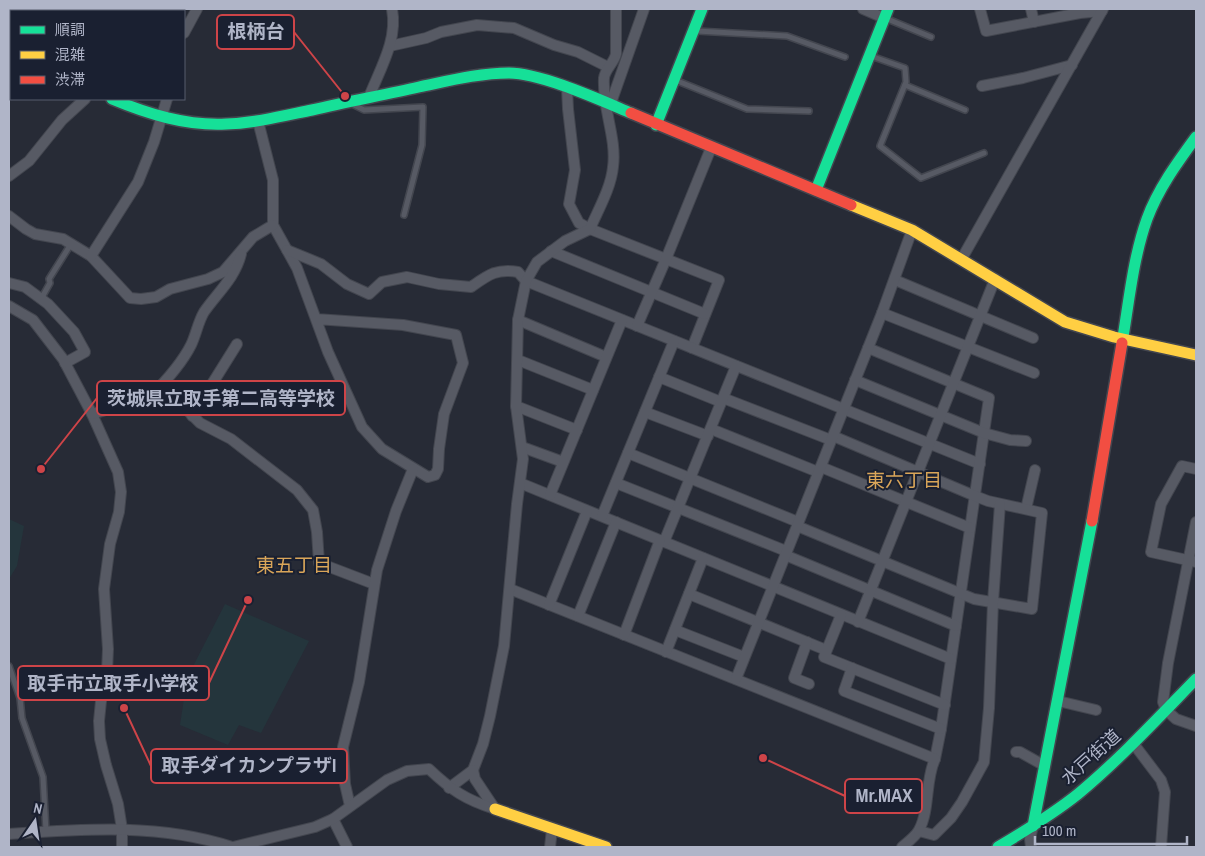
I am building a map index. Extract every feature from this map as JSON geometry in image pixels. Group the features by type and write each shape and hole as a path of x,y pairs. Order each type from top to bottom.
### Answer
{"street":[{"path":"185,31 197,9"},
{"path":"369,97 390,46 394,20 392,9"},
{"path":"450,788 473,770 483,744 504,646 524,459 516,406 518,320 526,281 537,262 564,241 590,229 610,181 613,153 604,79 608,67 615,59 616,54 616,9"},
{"path":"608,104 613,97 644,9"},
{"path":"656,125 702,9"},
{"path":"816,190 886,13 863,9"},
{"path":"980,9 986,31 1080,11 1103,10"},
{"path":"1031,9 1034,22"},
{"path":"961,260 1103,10"},
{"path":"390,46 426,38 441,32 477,25 514,28 554,45 578,52 608,67"},
{"path":"982,86 1023,78 1072,65"},
{"path":"114,100 142,112 162,117 224,124 258,121 369,97 492,74 532,77 608,104 912,230 1065,322 1124,340 1196,355"},
{"path":"567,88 576,170 570,204 579,222 590,229 719,280 692,348"},
{"path":"9,176 29,161 62,120 84,100"},
{"path":"91,256 136,187 154,142 167,100"},
{"path":"258,121 273,180 273,225 297,268 316,320 328,352 362,427 382,449 413,469 428,477 435,474 438,469 444,414 463,363 456,335 403,325 316,320"},
{"path":"1031,847 1030,839 1097,490 1138,250 1144,226 1161,187 1175,164 1196,137"},
{"path":"637,326 711,148"},
{"path":"9,216 35,234 63,238 91,256 130,298 141,299 156,297 170,289 215,276 222,272 253,237 273,225"},
{"path":"736,678 895,280 912,230"},
{"path":"92,414 150,397 156,391 191,345 203,314 229,281 237,267 241,250"},
{"path":"287,250 321,264 347,284 369,294 382,282 407,277 439,284 471,287 485,276 505,270 518,272 526,281 980,464"},
{"path":"551,251 705,314"},
{"path":"895,280 1033,338"},
{"path":"858,622 995,280"},
{"path":"9,283 25,287 40,298 74,332 85,352 65,364"},
{"path":"9,306 33,320 65,364 92,414 118,472 121,492 119,512 110,544 104,589 108,649 107,672 98,721 106,765 118,804 122,829 122,847"},
{"path":"882,313 1034,373"},
{"path":"518,320 606,357"},
{"path":"550,495 622,320"},
{"path":"602,516 674,341"},
{"path":"192,416 237,344"},
{"path":"868,348 990,398 941,729 935,759 931,768 919,831 902,847"},
{"path":"518,360 593,390"},
{"path":"624,635 736,366"},
{"path":"628,454 974,599 1032,609 1042,513 1000,504 975,496 832,438 659,377"},
{"path":"855,380 984,433 1010,440 1026,441"},
{"path":"156,391 180,399 192,416 200,423 231,440 297,490 313,510 319,562 374,584"},
{"path":"516,406 576,430"},
{"path":"645,412 819,469 970,528"},
{"path":"522,447 563,462"},
{"path":"1193,561 1151,552 1161,504 1182,466 1196,468"},
{"path":"350,806 345,784 343,747 359,682 377,570 396,511 413,469"},
{"path":"1026,509 1035,470"},
{"path":"520,483 951,659"},
{"path":"616,483 956,626"},
{"path":"919,831 934,835 940,831 962,802 984,762 989,708 993,602 1000,504"},
{"path":"549,605 587,510"},
{"path":"578,616 616,522"},
{"path":"1196,522 1193,561 1168,663 1163,702 1166,710 1176,719 1196,726"},
{"path":"666,652 703,558"},
{"path":"510,589 935,759"},
{"path":"689,594 826,650"},
{"path":"841,615 824,657 945,705"},
{"path":"675,630 744,657"},
{"path":"807,642 794,678 809,684"},
{"path":"852,668 844,691 941,729"},
{"name":"水戸街道","path":"998,847 1033,826 1076,794 1133,743 1196,679"},
{"path":"1058,701 1096,710"},
{"path":"1133,743 1164,785 1161,847"},
{"path":"1016,752 1020,752 1045,766"},
{"path":"9,834 122,829 168,832 212,840 233,847 316,828 333,819 387,780 407,772 429,769 450,788 480,804 606,847"},
{"path":"473,770 475,779 496,809"},
{"path":"333,819 346,847"},
{"path":"550,847 552,829"}],"lane":[{"path":"886,13 931,37"},
{"path":"694,31 787,36 845,57"},
{"path":"869,55 905,68 905,85 880,146 921,178 984,153"},
{"path":"675,80 747,109 809,111"},
{"path":"905,85 965,110"},
{"path":"347,102 364,110 423,107 422,145 404,215"},
{"path":"40,298 50,283 49,279 71,244"},
{"path":"9,666 20,698 22,718 42,777 46,832"}],"shaded area":[{"path":"9,519 24,526 17,566 9,579"},
{"path":"225,604 309,641 261,733 239,725 228,745 180,725 187,678"}],"traffic: fast":[{"path":"656,125 702,9"},
{"path":"816,190 888,9"},
{"path":"114,100 139,110 182,121 211,124 237,123 280,117 464,78 486,74 509,73 537,77 553,82 631,113"},
{"path":"1122,343 1135,265 1147,219 1162,187 1196,137"},
{"path":"1033,826 1092,521"},
{"path":"998,847 1049,815 1094,781 1196,679"}],"traffic: slow":[{"path":"851,205 912,230 1065,322 1114,337 1196,355"},
{"path":"495,809 606,847"}],"traffic: jam":[{"path":"631,113 851,205"},
{"path":"1092,521 1122,343"}],"place":[{"name":"根柄台","path":"345,96"},
{"name":"茨城県立取手第二高等学校","path":"41,469"},
{"name":"取手市立取手小学校","path":"248,600"},
{"name":"取手ダイカンプラザI","path":"124,708"},
{"name":"Mr.MAX","path":"763,758"}],"district":[{"name":"東六丁目","path":"904,480"},
{"name":"東五丁目","path":"294,565"}]}
